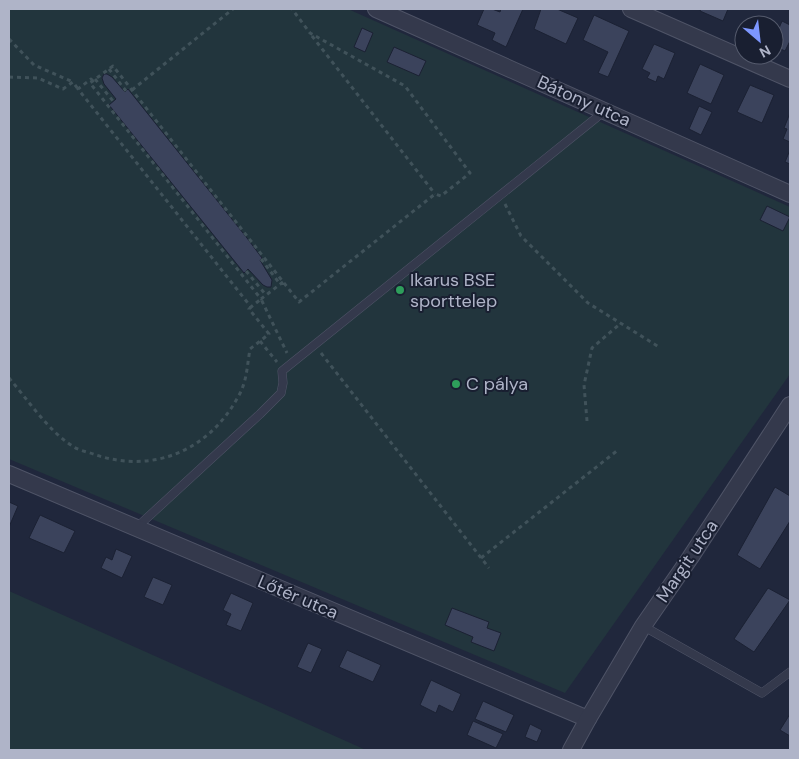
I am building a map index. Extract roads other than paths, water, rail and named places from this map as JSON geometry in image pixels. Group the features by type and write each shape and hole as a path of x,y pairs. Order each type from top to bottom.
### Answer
{"street":[{"name":"Bátony utca","path":"376,9 790,194"},
{"path":"631,9 790,79"},
{"name":"Margit utca","path":"571,750 643,626 790,405"},
{"name":"Lőtér utca","path":"9,474 588,719"}],"lane":[{"path":"135,528 281,393 283,369 604,110"},
{"path":"643,626 762,693 790,672"}],"place":[{"name":"Ikarus BSE sporttelep","path":"400,290"},
{"name":"C pálya","path":"456,384"}]}
